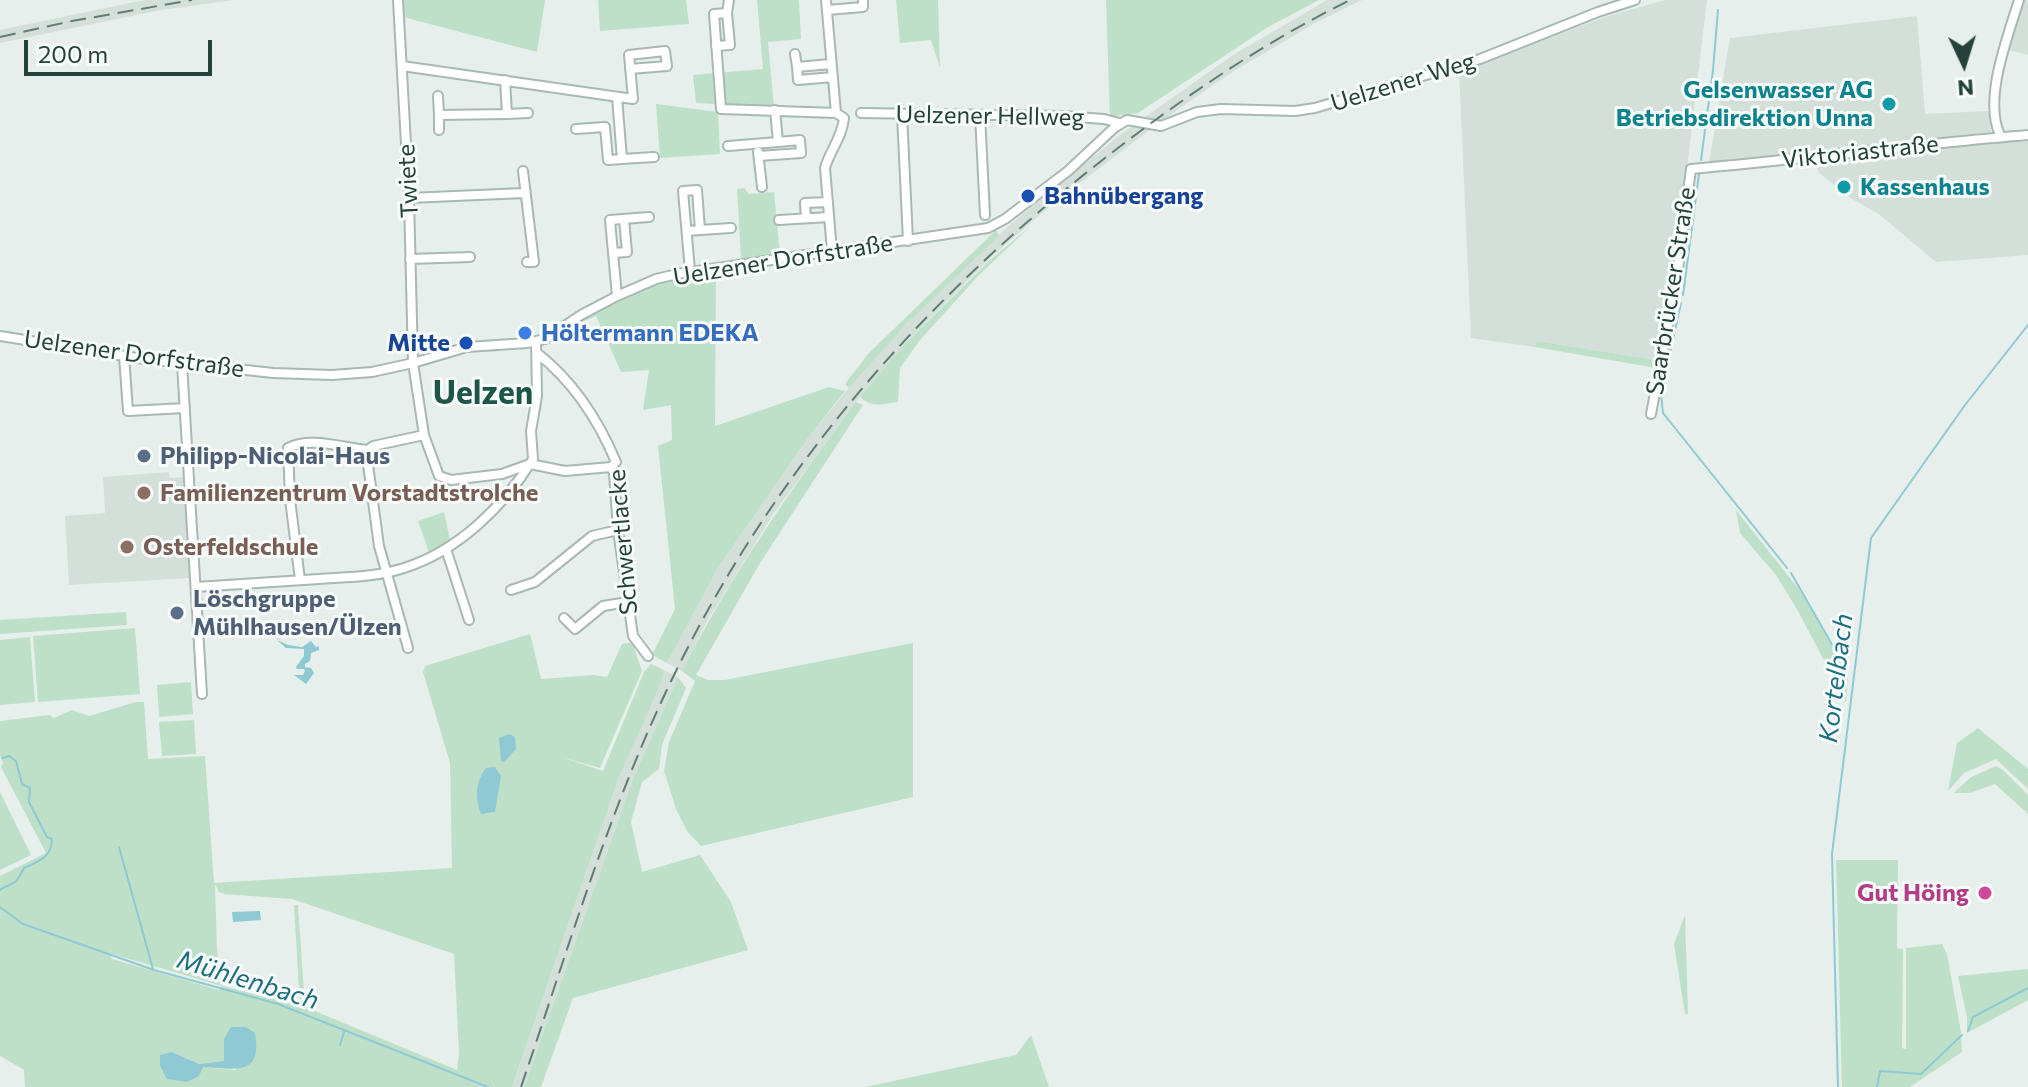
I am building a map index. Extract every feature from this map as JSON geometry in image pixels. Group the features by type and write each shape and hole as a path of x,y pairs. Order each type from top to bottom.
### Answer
{"street":[{"name":"Twiete","path":"398,0 409,198 413,363 424,435 439,476 443,479 502,474 530,464"},
{"path":"729,0 730,45"},
{"path":"826,0 836,113"},
{"path":"827,10 863,7 863,0"},
{"name":"Uelzener Weg","path":"1119,123 1131,120 1164,126 1209,110 1295,111 1329,105 1480,59 1635,0"},
{"path":"2000,135 1996,85 2019,0"},
{"path":"727,13 714,14 721,109 841,115 844,122 839,142 828,156 825,168 832,251"},
{"path":"716,46 742,44"},
{"path":"402,66 633,99 630,69 629,55 665,51 667,66 630,69"},
{"path":"795,54 798,80 833,77"},
{"path":"797,67 831,64"},
{"path":"505,80 507,114"},
{"path":"438,96 439,130"},
{"path":"617,97 622,159"},
{"path":"775,110 778,142"},
{"path":"439,115 528,113"},
{"name":"Uelzener Hellweg","path":"861,113 1063,116 1119,123"},
{"path":"902,114 908,241"},
{"path":"980,115 985,215"},
{"name":"Uelzener Dorfstraße","path":"0,336 182,364 303,375 372,372 467,347 536,342 617,296 656,279 690,271 980,230 1000,222 1075,165 1119,123"},
{"path":"576,129 620,126"},
{"path":"605,127 608,160 654,157"},
{"name":"Viktoriastraße","path":"1691,169 2000,135 2028,135"},
{"path":"728,146 800,140 801,153 759,156"},
{"path":"757,143 762,187"},
{"name":"Saarbrücker Straße","path":"1651,414 1677,277 1691,169"},
{"path":"523,171 534,262"},
{"path":"690,271 683,191 697,190 700,230"},
{"path":"409,198 524,193"},
{"path":"806,218 805,203 828,202"},
{"path":"617,296 610,220 649,217"},
{"path":"779,220 829,217"},
{"path":"613,253 627,252 624,219"},
{"path":"687,231 731,228"},
{"path":"410,259 470,257"},
{"path":"196,587 385,573 413,565 446,549 485,518 530,464 534,453 531,431 537,396 536,342"},
{"name":"Schwertlacke","path":"537,353 565,379 593,415 616,462 611,467 633,636 648,656"},
{"path":"124,356 128,411 185,408"},
{"path":"182,364 202,694"},
{"path":"300,580 290,499 288,448 300,444 323,444 368,450 392,441 424,435"},
{"path":"368,450 374,520 385,573 408,648"},
{"path":"530,464 552,470 611,467"},
{"path":"511,590 535,582 592,536 618,530"},
{"path":"446,549 469,620"},
{"path":"564,618 575,629 603,606 628,602"}],"shaded area":[{"path":"144,0 234,0 161,10 0,43 0,30"},
{"path":"1327,0 1362,0 1317,22 1234,71 1164,119 1055,202 991,257 901,348 856,402 774,513 706,623 682,671 667,663 718,568 808,438 865,368 906,324 1012,223 1121,134 1233,55"},
{"path":"1665,0 1707,0 1672,294 1657,360 1536,341 1535,347 1471,338 1459,71 1605,17"},
{"path":"2023,0 2028,0 2028,55 2009,50"},
{"path":"1917,16 1925,114 1989,111 1991,132 1709,163 1730,38"},
{"path":"2028,140 2028,255 1936,262 1879,214 1852,199 1819,173 1815,161 1926,147"},
{"name":"Osterfeldschule","path":"169,472 170,478 184,477 190,578 69,585 65,516 105,513 103,477"},
{"path":"664,670 678,677 633,779 524,1087 512,1087 618,780"}],"green space":[{"path":"398,0 545,0 537,52 399,16"},
{"path":"598,0 686,0 689,24 600,31"},
{"path":"757,0 799,0 801,39 768,42 774,107 696,103 693,75 763,69"},
{"path":"896,0 938,0 940,68 931,40 900,43"},
{"path":"1106,0 1319,0 1268,27 1138,113 1110,117"},
{"path":"656,104 718,112 720,154 660,158"},
{"path":"744,188 749,194 774,192 780,255 741,259 737,189"},
{"path":"1033,224 979,275 920,340 900,368 898,402 873,404 860,397 901,348 990,260"},
{"path":"996,230 999,236 906,324 849,388 845,384 868,354"},
{"path":"716,267 715,426 829,387 845,391 808,438 718,568 667,663 652,655 675,609 658,446 672,440 671,405 643,410 649,370 621,372 596,316 582,322 581,315 637,287"},
{"path":"1536,341 1657,360 1656,368 1535,347"},
{"path":"856,402 863,405 760,563 696,675 708,680 725,680 913,643 913,797 701,846 687,831 676,809 664,771 669,742 695,681 682,671 763,533"},
{"path":"1736,510 1801,592 1848,675 1846,702 1776,575 1740,533"},
{"path":"444,512 450,540 429,552 418,521"},
{"path":"126,612 127,625 0,634 0,620"},
{"path":"135,628 140,694 38,702 33,636"},
{"path":"530,634 541,679 593,675 607,677 622,644 632,642 642,671 600,768 561,757 603,771 644,672 651,664 664,670 618,780 512,1087 25,1087 24,1070 0,1056 0,876 46,853 1,767 0,721 50,715 54,718 72,710 89,716 144,702 148,759 205,756 214,883 452,868 450,763 423,672 425,666","holes":["215,884 224,894 292,899 454,954 459,1053 457,1070 305,1007 298,905 294,905 300,1006 223,986 217,950","109,953 222,986 219,990 112,959","224,1039 236,1070 202,1067 172,1052 199,1064 224,1061"]},
{"path":"30,637 35,702 0,705 0,640"},
{"path":"678,677 686,688 662,745 659,769 642,782 631,822 642,872 700,855 731,902 748,950 573,998 541,1087 524,1087 633,779"},
{"path":"191,682 193,714 159,717 157,685"},
{"path":"194,720 196,754 162,756 159,722"},
{"path":"1978,728 2028,769 2028,789 1996,759 1964,773 1948,791 1957,743"},
{"path":"1996,766 2028,795 2028,814 1995,784 1970,793 1954,793 1971,777"},
{"path":"0,792 31,855 0,870"},
{"path":"1836,860 1898,860 1897,948 1903,949 1902,1048 1906,1049 1906,948 1942,944 1947,954 1962,1052 1910,1087 1842,1087"},
{"path":"1685,915 1688,1014 1685,1014 1674,944"},
{"path":"2028,969 2028,1000 1967,1033 1967,1017 1958,976"},
{"path":"1031,1035 1049,1087 865,1087 1016,1055"}],"water":[{"path":"277,640 302,647 311,641 316,647 319,646 319,650 311,653 310,661 305,664 314,673 306,684 294,675 303,675 305,671 296,667 304,656 304,649 286,648"},
{"path":"509,734 515,737 516,749 504,762 501,761 499,738"},
{"path":"495,767 501,776 495,812 481,814 478,784 486,768"},
{"path":"260,911 261,920 233,922 232,912"},
{"path":"231,1027 246,1027 255,1033 256,1047 250,1064 235,1069 203,1067 199,1076 187,1082 167,1079 160,1066 160,1055 172,1052 199,1064 224,1061 224,1039"}],"waterway":[{"path":"1701,160 1718,10"},
{"path":"1683,295 1699,174"},
{"path":"1681,303 1661,394 1663,413 1787,568"},
{"name":"Kortelbach","path":"1838,1087 1832,854 1871,538 1965,405 2028,325"},
{"path":"1791,573 1838,655"},
{"path":"0,890 16,881 24,868 47,854 52,839 47,837 29,802 30,788 22,784 16,761 9,756 2,758"},
{"path":"119,847 153,969"},
{"name":"Mühlenbach","path":"0,907 23,924 154,970 278,1004 488,1087"},
{"path":"1968,1031 1973,1017 2028,988"},
{"path":"340,1045 344,1032"},
{"path":"1877,1087 1880,1071 1921,1074 1962,1035"}],"railway":[{"path":"0,37 192,0"},
{"path":"521,1087 592,875 653,719 718,592 763,519 813,449 924,320 1050,202 1202,87 1259,50 1350,0"}],"place":[{"name":"Gelsenwasser AG Betriebsdirektion Unna","path":"1889,104"},
{"name":"Kassenhaus","path":"1844,187"},
{"name":"Bahnübergang","path":"1028,196"},
{"name":"Höltermann EDEKA","path":"525,333"},
{"name":"Mitte","path":"466,343"},
{"name":"Philipp-Nicolai-Haus","path":"144,456"},
{"name":"Familienzentrum Vorstadtstrolche","path":"144,493"},
{"name":"Osterfeldschule","path":"127,547"},
{"name":"Löschgruppe Mühlhausen/Ülzen","path":"177,613"},
{"name":"Gut Höing","path":"1985,893"}],"district":[{"name":"Uelzen","path":"483,393"}]}
